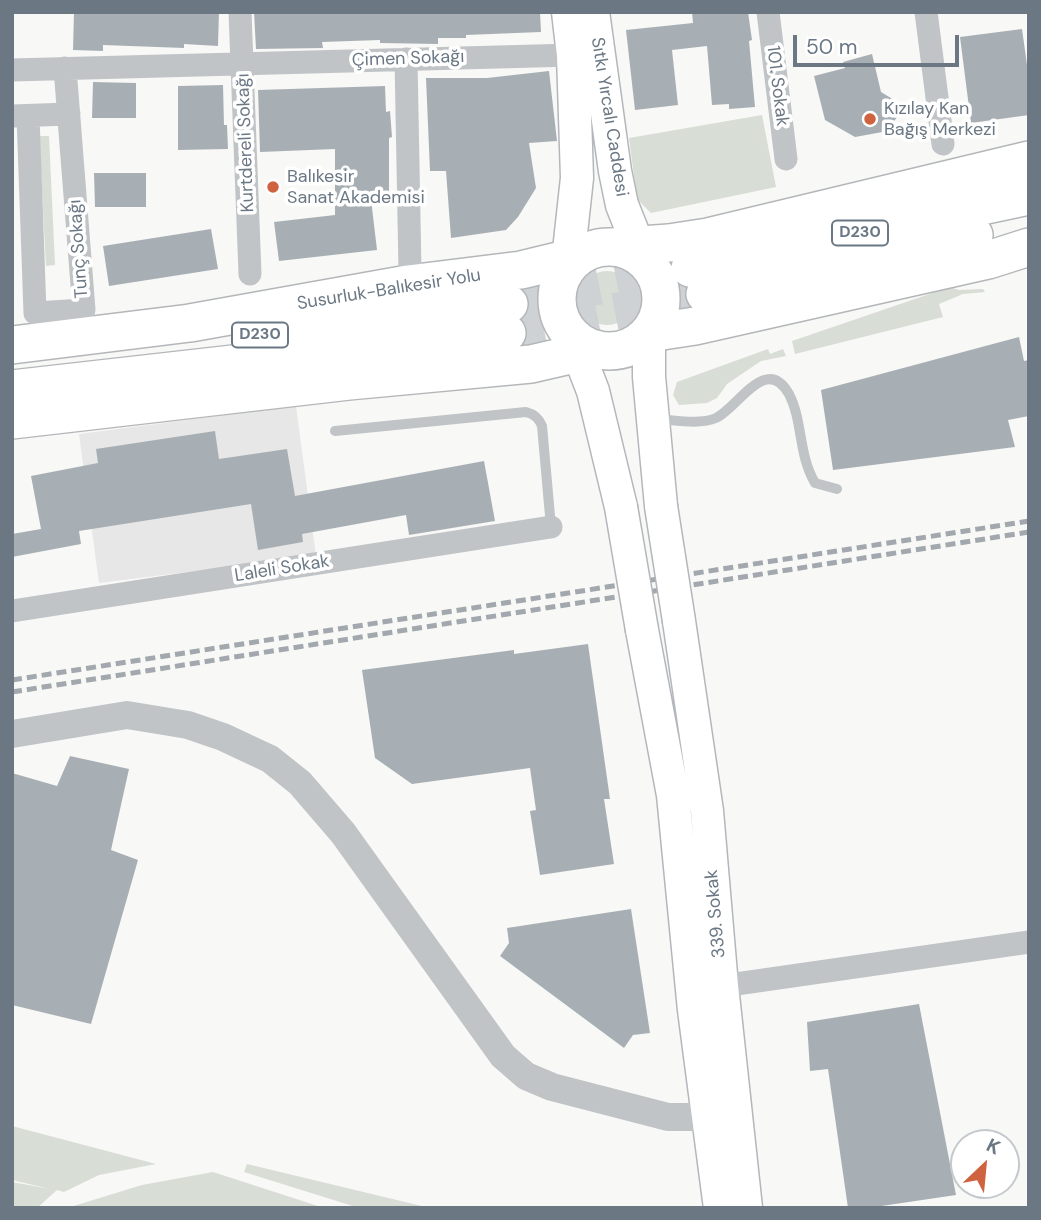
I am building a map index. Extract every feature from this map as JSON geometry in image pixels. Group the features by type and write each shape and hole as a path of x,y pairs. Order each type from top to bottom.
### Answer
{"highway":[{"name":"Susurluk-Balıkesir Yolu","path":"12,345 190,323 408,284 521,270 708,237 1029,160"},
{"name":"D230","path":"1029,196 698,281 1029,223"},
{"path":"649,333 695,326 988,260 1029,247"},
{"path":"12,420 531,363 582,345 610,351 625,349 638,343 649,333 657,320 661,304 660,288 654,273 601,256 559,285 558,302 562,319 582,345"},
{"name":"Susurluk-Balıkesir Yolu","path":"12,370 289,331 508,319 12,389"}],"main road":[{"name":"Sıtkı Yırcalı Caddesi","path":"568,12 573,55 577,177 601,256"},
{"name":"Sıtkı Yırcalı Caddesi","path":"593,12 622,205 601,256"},
{"name":"339. Sokak","path":"649,333 649,377 661,506 708,811 722,986 746,1208"},
{"name":"339. Sokak","path":"582,345 621,507 673,795 694,1010 720,1208"}],"street":[{"name":"Kurtdereli Sokağı","path":"240,12 250,274"},
{"name":"101. Sokak","path":"768,12 786,159"},
{"path":"926,12 943,144"},
{"name":"Çimen Sokağı","path":"243,64 573,55"},
{"path":"407,59 410,271"},
{"path":"12,70 243,64"},
{"name":"Tunç Sokağı","path":"20,116 35,313 84,310 65,68"},
{"path":"20,116 69,114"},
{"name":"Laleli Sokak","path":"12,611 551,527"},
{"path":"12,734 127,715 188,725 223,737 270,759 300,783 342,834 503,1056 526,1076 552,1087 668,1117 709,1117"},
{"path":"722,986 1029,942"}],"lane":[{"path":"654,418 687,421 715,418 760,380 771,379 782,385 789,394 804,460 815,483 837,489"},
{"path":"335,431 531,413 542,426 551,527"}],"shaded area":[{"path":"762,115 776,187 651,213 637,199 629,138"},
{"path":"39,136 49,136 55,265 46,266"},
{"path":"607,271 626,279 634,298 626,317 607,325 588,317 580,298 588,279"},
{"path":"950,287 959,290 983,289 985,292 963,294 939,304 943,317 795,354 792,341"},
{"path":"768,349 770,354 783,349 786,356 761,361 727,384 717,398 707,403 679,405 673,395 677,382"},
{"path":"296,406 316,556 99,583 79,434"},
{"path":"12,1126 156,1164 99,1175 64,1192 57,1190 37,1208 12,1208 12,1182 50,1189 12,1180"},
{"path":"247,1164 430,1208 359,1208 244,1172"},
{"path":"213,1172 324,1208 67,1208 142,1185"}],"building":[{"path":"74,12 219,12 218,46 184,44 184,48 103,45 103,51 73,50"},
{"path":"254,12 540,12 541,32 438,38 438,44 380,43 380,40 322,42 323,48 256,49"},
{"path":"692,12 748,12 755,107 729,109 729,104 712,105 707,46 672,50 678,105 635,110 626,30 693,23"},
{"path":"1022,29 1029,79 1029,115 971,123 960,37"},
{"path":"872,54 881,92 904,106 888,131 855,137 825,120 814,76 845,68 843,62"},
{"path":"549,71 557,141 529,143 536,188 518,217 506,230 451,238 446,171 430,171 426,78 487,78"},
{"path":"93,82 136,83 136,118 92,118"},
{"path":"223,85 224,125 227,125 228,149 178,150 178,86"},
{"path":"385,86 386,112 390,111 392,137 389,138 389,191 370,191 377,250 279,261 274,222 335,215 335,149 260,152 258,90"},
{"path":"94,173 146,173 146,207 95,207"},
{"path":"211,229 218,269 109,286 103,246"},
{"path":"1019,337 1024,361 1029,360 1029,416 1008,420 1015,447 833,470 821,390"},
{"path":"215,431 219,459 287,449 295,496 484,461 495,521 409,535 406,515 302,534 303,542 258,550 251,504 79,531 81,544 12,557 12,534 41,529 31,476 98,463 96,449"},
{"path":"588,644 610,799 604,799 614,864 540,875 530,811 536,810 530,768 412,784 375,758 362,670 514,650 514,654"},
{"path":"70,756 129,769 111,850 138,860 91,1024 12,1005 12,773 57,786"},
{"path":"631,909 650,1033 633,1035 624,1048 500,956 509,943 507,928"},
{"path":"919,1004 950,1164 950,1196 868,1208 848,1208 828,1069 810,1071 807,1022"}],"tunnel":[{"path":"509,304 690,268"},
{"path":"507,333 705,294"}],"railway":[{"path":"12,680 1029,521"},
{"path":"12,692 1029,532"}],"place":[{"name":"Kızılay Kan Bağış Merkezi","path":"870,119"},
{"name":"Balıkesir Sanat Akademisi","path":"273,187"}]}
